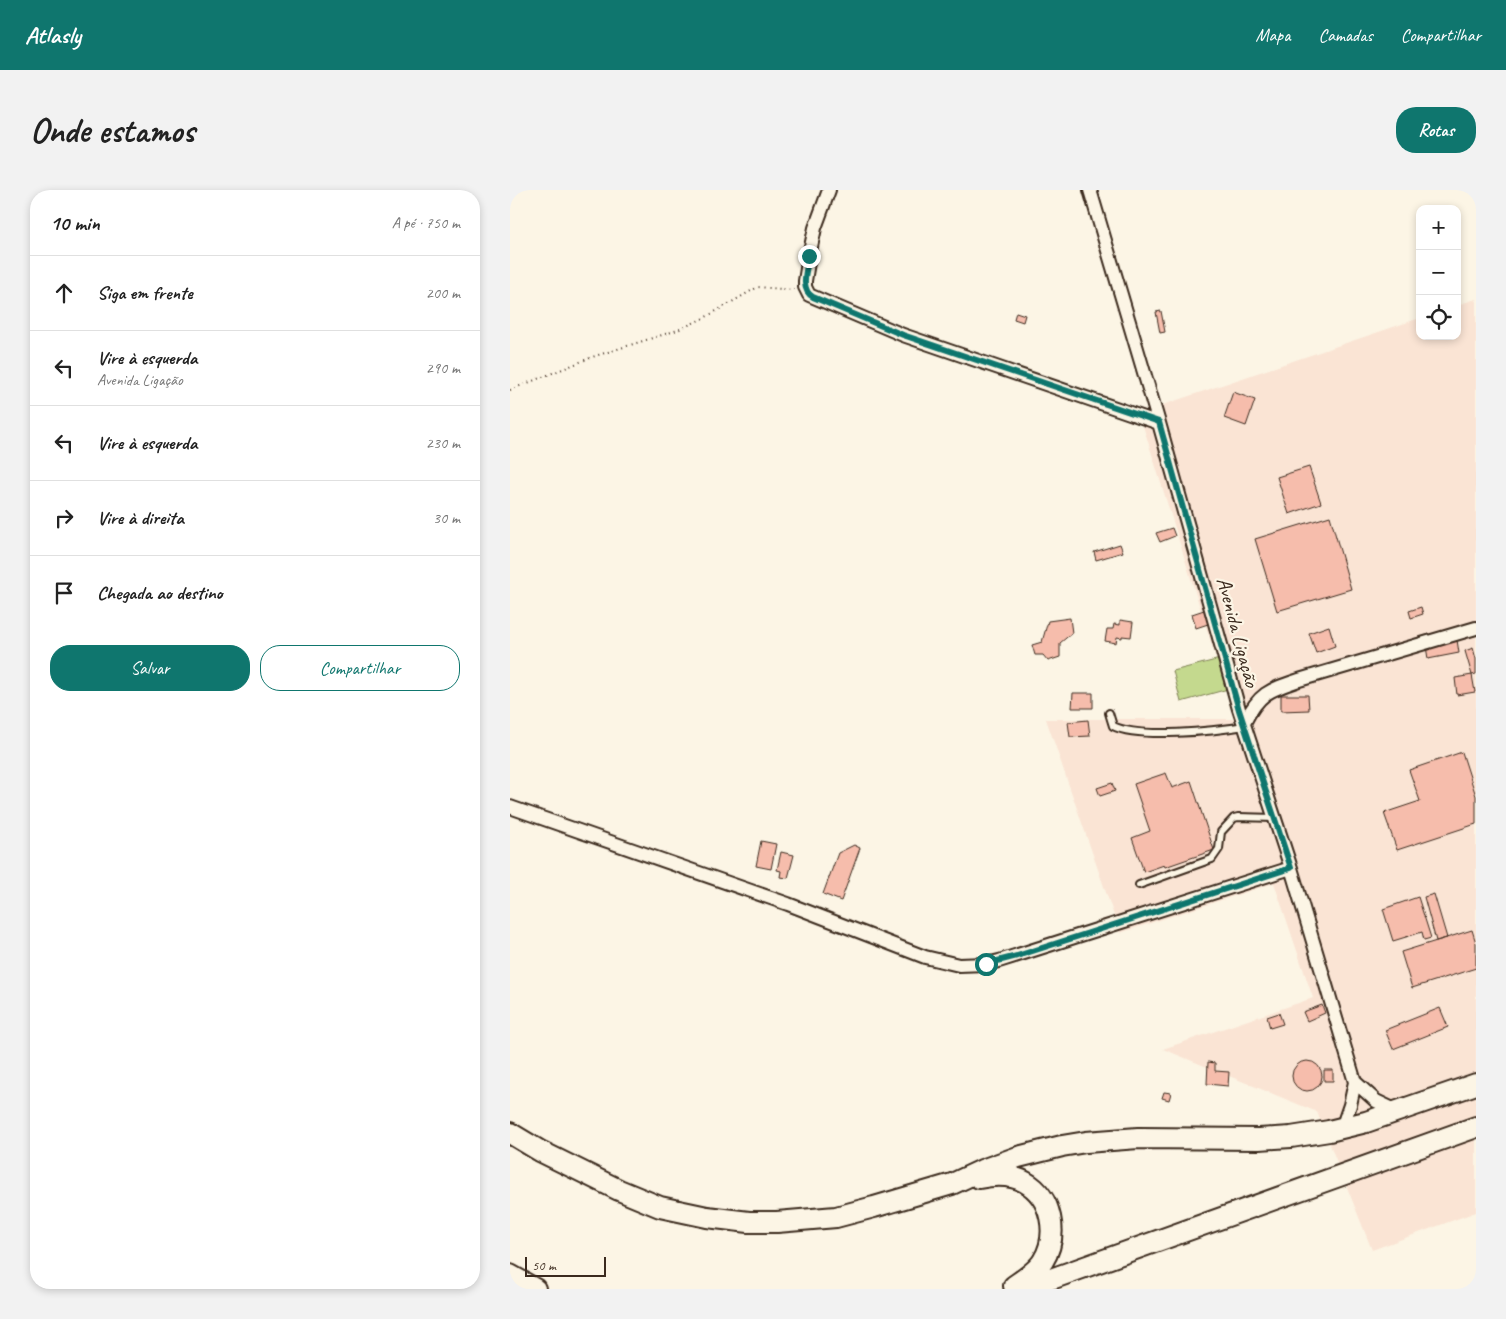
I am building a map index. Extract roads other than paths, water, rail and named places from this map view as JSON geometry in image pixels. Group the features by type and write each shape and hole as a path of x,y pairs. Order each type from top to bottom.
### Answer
{"highway":[{"path":"952,1184 982,1170 1018,1157 1086,1142 1138,1138 1258,1139 1291,1137 1342,1128 1476,1084"},
{"path":"1020,1289 1476,1126"},
{"path":"510,1133 540,1151 633,1197 660,1207 716,1218 768,1222 826,1218 874,1208 985,1176 1000,1175 1025,1182 1035,1190 1048,1209 1052,1232 1043,1262 1032,1273 1010,1289"},
{"path":"518,1281 536,1289"}],"street":[{"path":"829,190 816,228 804,282 806,291 813,297 903,335 1159,422"},
{"name":"Avenida Ligação","path":"1090,190 1159,422 1236,700 1291,868 1355,1082 1342,1128"},
{"path":"1245,725 1250,711 1270,690 1298,680 1476,628"},
{"path":"510,807 788,904 926,957 959,965 986,964 1017,956 1291,868"},
{"path":"1355,1082 1376,1101 1398,1111"}],"lane":[{"path":"1109,713 1113,726 1121,730 1138,733 1183,732 1245,725"},
{"path":"1139,886 1212,859 1219,849 1221,832 1234,818 1275,818"}]}
